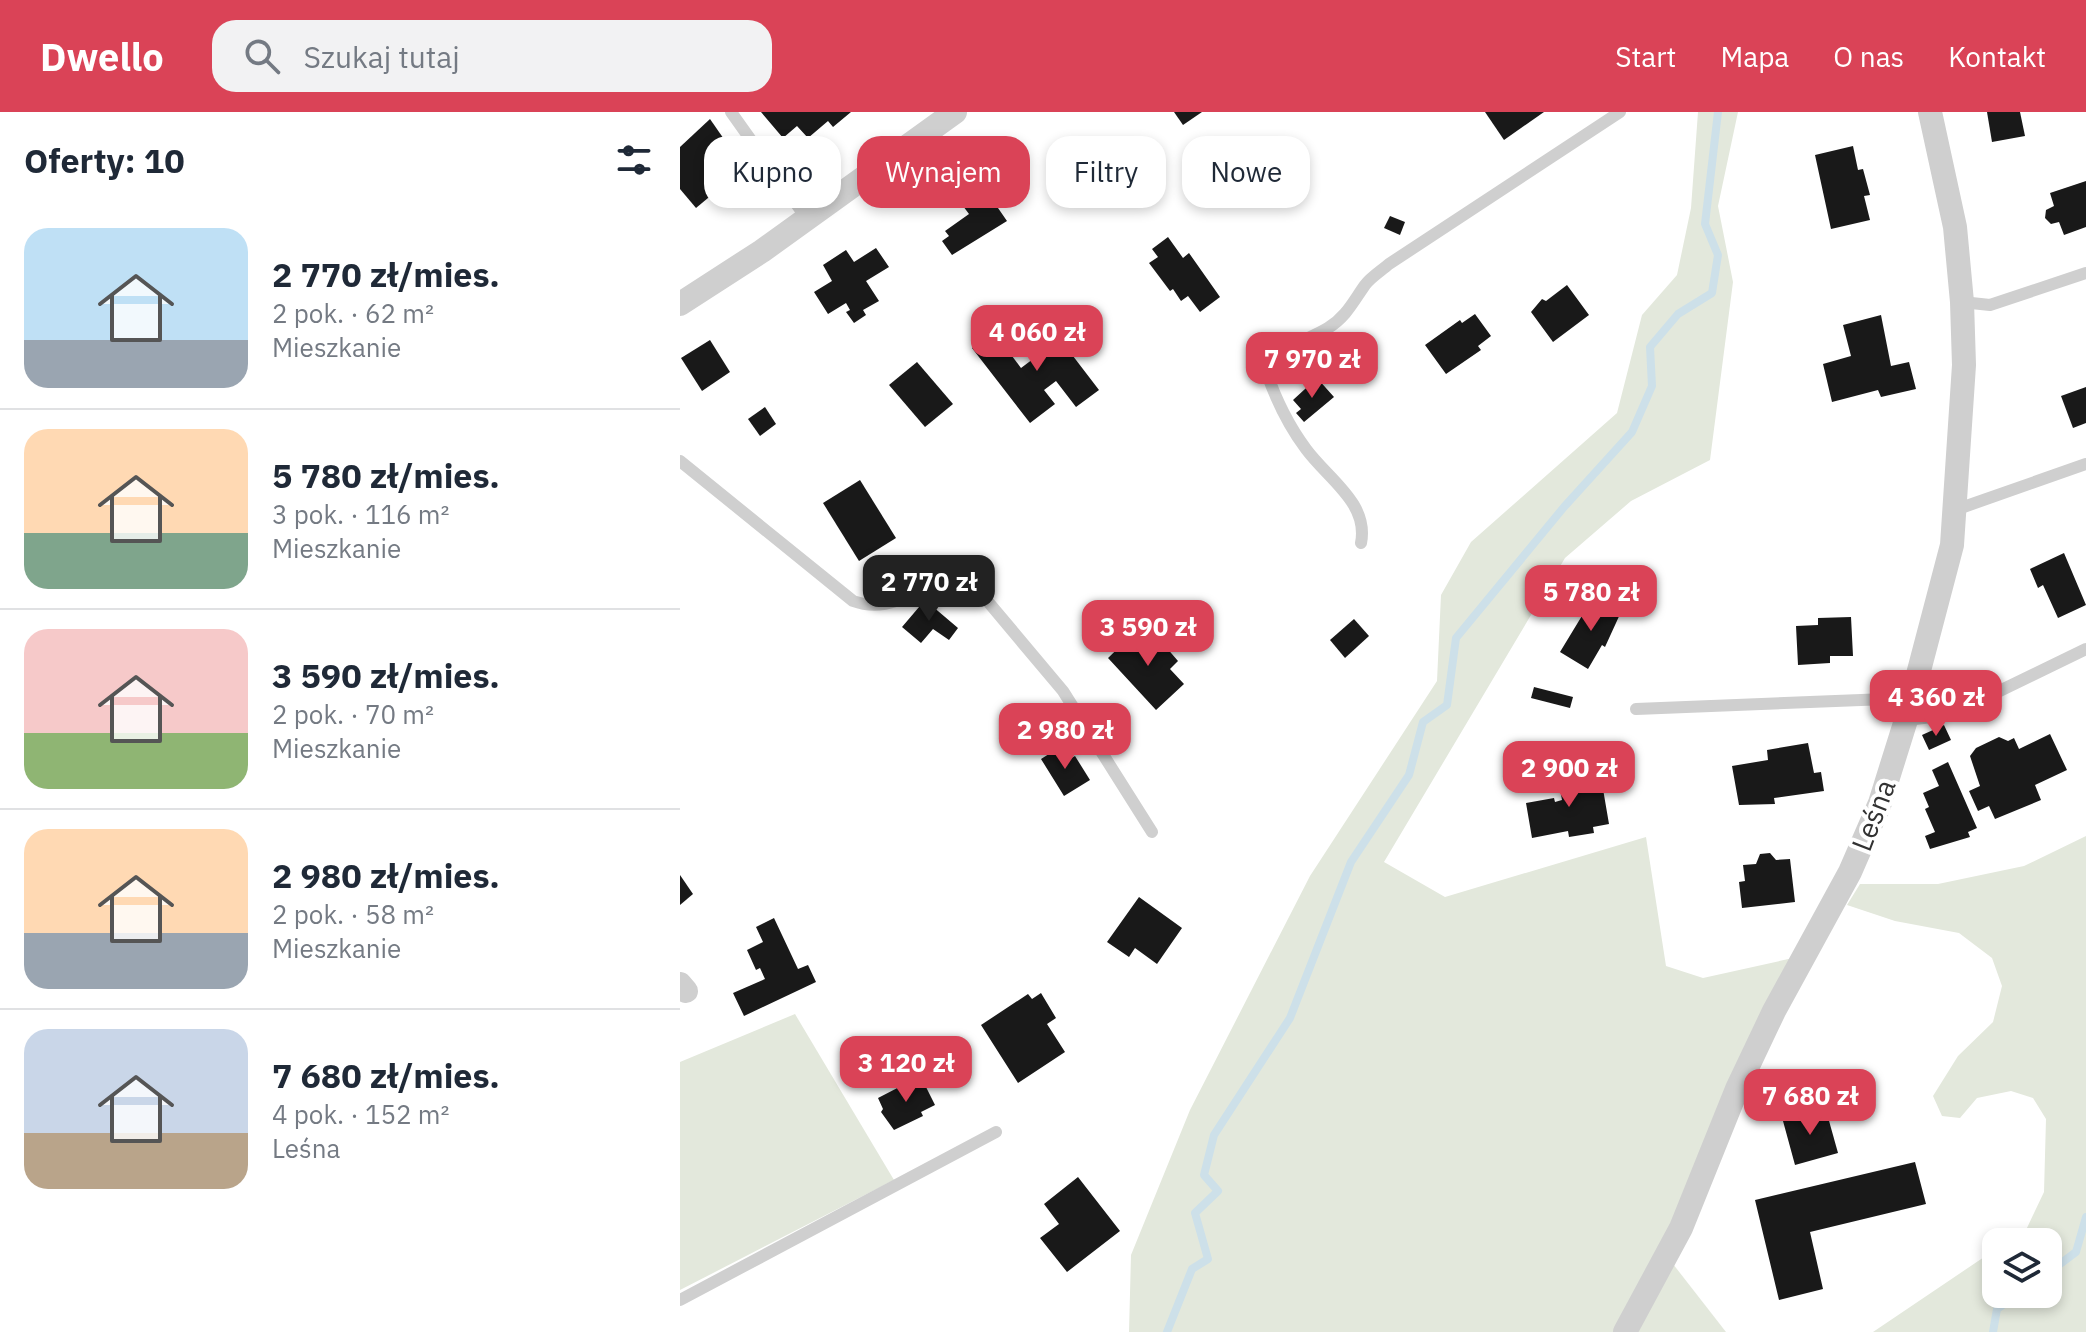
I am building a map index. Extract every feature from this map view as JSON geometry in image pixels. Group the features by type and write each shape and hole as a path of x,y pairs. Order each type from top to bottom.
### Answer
{"street":[{"path":"680,304 807,219 955,112"},
{"name":"Leśna","path":"1625,1332 1681,1228 1737,1089 1774,1011 1850,872 1880,803 1909,709 1952,545 1964,365 1962,302 1955,227 1930,112"}],"lane":[{"path":"731,112 807,219"},
{"path":"1361,543 1364,527 1358,512 1346,493 1308,452 1278,406 1266,371 1271,361 1287,348 1329,328 1352,308 1366,283 1389,264 1620,112"},
{"path":"1962,302 1990,305 2086,273"},
{"path":"680,461 853,601 867,606 885,606 945,574 963,578 979,591 1063,691 1152,832"},
{"path":"1955,510 2086,464"},
{"path":"1636,709 1909,709 1950,715 2086,649"},
{"path":"680,1300 996,1132"}],"shaded area":[{"path":"1698,112 1738,112 1718,206 1733,282 1710,460 1631,501 1565,558 1384,862 1445,897 1646,837 1666,966 1703,978 1793,958 1672,1226 1616,1332 1129,1332 1131,1255 1190,1110 1310,876 1437,681 1441,595 1471,542 1617,413 1642,315 1677,275 1691,208"},
{"path":"2086,836 2086,1332 1873,1332 1982,1258 1982,1308 2062,1308 2062,1228 2027,1228 2044,1192 2046,1119 2033,1098 2011,1091 1977,1098 1960,1118 1942,1116 1933,1096 1958,1056 1993,1022 2002,986 1992,958 1959,933 1895,921 1847,905 1860,884 1938,884 2024,866"},
{"path":"795,1014 894,1180 680,1290 680,1062"},
{"path":"1673,1264 1726,1332 1638,1332"}],"building":[{"path":"761,112 851,112 833,127 828,121 810,136 806,136 797,126 781,136"},
{"path":"1174,112 1202,112 1183,125"},
{"path":"1485,112 1544,112 1504,140"},
{"path":"1987,112 2020,112 2025,136 1992,142"},
{"path":"710,119 722,136 704,136 704,201 696,208 680,189 680,147"},
{"path":"1853,146 1858,170 1863,169 1870,195 1864,196 1870,220 1831,229 1815,155"},
{"path":"2086,181 2086,227 2064,235 2059,222 2051,224 2045,218 2046,210 2054,206 2050,193"},
{"path":"964,208 998,208 1007,221 952,255 942,241 949,236 945,231 969,214"},
{"path":"1390,216 1405,222 1400,235 1384,228"},
{"path":"1168,237 1183,258 1189,253 1220,297 1200,312 1188,296 1181,301 1173,289 1170,291 1149,263 1158,257 1152,249"},
{"path":"876,248 889,267 866,281 879,301 863,310 866,315 854,323 846,312 850,310 846,303 828,314 814,292 832,281 823,265 846,250 854,262"},
{"path":"1567,285 1589,315 1553,342 1531,312 1542,299 1546,301"},
{"path":"1475,314 1491,336 1478,346 1481,350 1446,374 1425,345 1460,320 1462,323"},
{"path":"1881,315 1891,366 1909,362 1916,389 1881,397 1878,390 1832,402 1823,364 1851,356 1843,325"},
{"path":"1050,326 1099,390 1076,407 1056,381 1044,390 1055,404 1030,423 972,348 994,332 1021,368 1041,353 1032,340"},
{"path":"710,340 730,372 702,391 681,358"},
{"path":"917,362 953,404 925,427 889,385"},
{"path":"1317,378 1334,397 1304,422 1296,413 1301,409 1293,400"},
{"path":"2086,387 2086,423 2073,428 2061,396"},
{"path":"765,407 776,424 760,436 748,419"},
{"path":"860,480 896,538 859,561 823,503"},
{"path":"2064,553 2086,605 2058,618 2043,585 2038,588 2030,569"},
{"path":"1594,596 1621,612 1605,647 1602,645 1588,669 1560,652"},
{"path":"925,600 958,628 949,640 933,629 921,643 902,627"},
{"path":"1851,617 1853,656 1830,656 1830,663 1798,665 1796,626 1818,625 1818,618"},
{"path":"1354,619 1369,636 1345,658 1330,640"},
{"path":"1135,632 1142,638 1147,633 1156,642 1159,639 1178,661 1170,669 1184,684 1156,710 1108,658"},
{"path":"1534,687 1573,697 1570,708 1531,698"},
{"path":"1944,725 1951,740 1929,750 1922,735"},
{"path":"2050,734 2067,770 2035,785 2041,800 1995,819 1989,806 1978,811 1969,791 1980,786 1970,756 1976,748 1999,737 2008,741 2014,738 2019,749"},
{"path":"1808,743 1814,773 1821,772 1824,791 1774,798 1775,804 1739,805 1732,766 1768,760 1767,750"},
{"path":"1060,747 1068,760 1075,756 1090,780 1064,796 1041,759"},
{"path":"1948,762 1977,828 1968,832 1970,837 1930,849 1925,836 1935,832 1925,809 1929,807 1923,793 1939,786 1932,770"},
{"path":"1582,768 1586,792 1603,789 1609,824 1593,827 1594,833 1569,837 1568,831 1532,838 1526,803 1554,798 1555,802 1562,800 1557,772"},
{"path":"1770,853 1776,860 1790,859 1795,902 1742,908 1739,882 1745,881 1743,865 1756,864 1760,854"},
{"path":"680,875 693,894 680,905"},
{"path":"1139,897 1182,928 1157,964 1135,948 1129,957 1107,942"},
{"path":"774,918 798,969 808,965 816,982 744,1016 733,993 765,979 760,968 756,970 747,950 763,942 756,927"},
{"path":"1041,993 1056,1018 1047,1024 1065,1052 1018,1083 981,1025 1028,994 1032,999"},
{"path":"923,1081 935,1105 921,1112 923,1116 894,1130 881,1112 883,1109 878,1098 907,1083 910,1089"},
{"path":"1826,1110 1838,1153 1795,1165 1783,1121"},
{"path":"1915,1162 1926,1204 1810,1232 1823,1289 1779,1300 1755,1200"},
{"path":"1078,1177 1120,1231 1067,1272 1040,1238 1059,1224 1044,1204"}],"waterway":[{"path":"1167,1332 1192,1269 1208,1259 1195,1213 1218,1191 1204,1175 1214,1135 1290,1018 1351,862 1409,775 1423,722 1447,705 1456,638 1564,507 1632,432 1652,386 1650,347 1678,314 1712,293 1718,255 1705,224 1718,112"},
{"path":"2062,1262 2076,1252 2086,1217"},
{"path":"1993,1332 1998,1308"}]}
